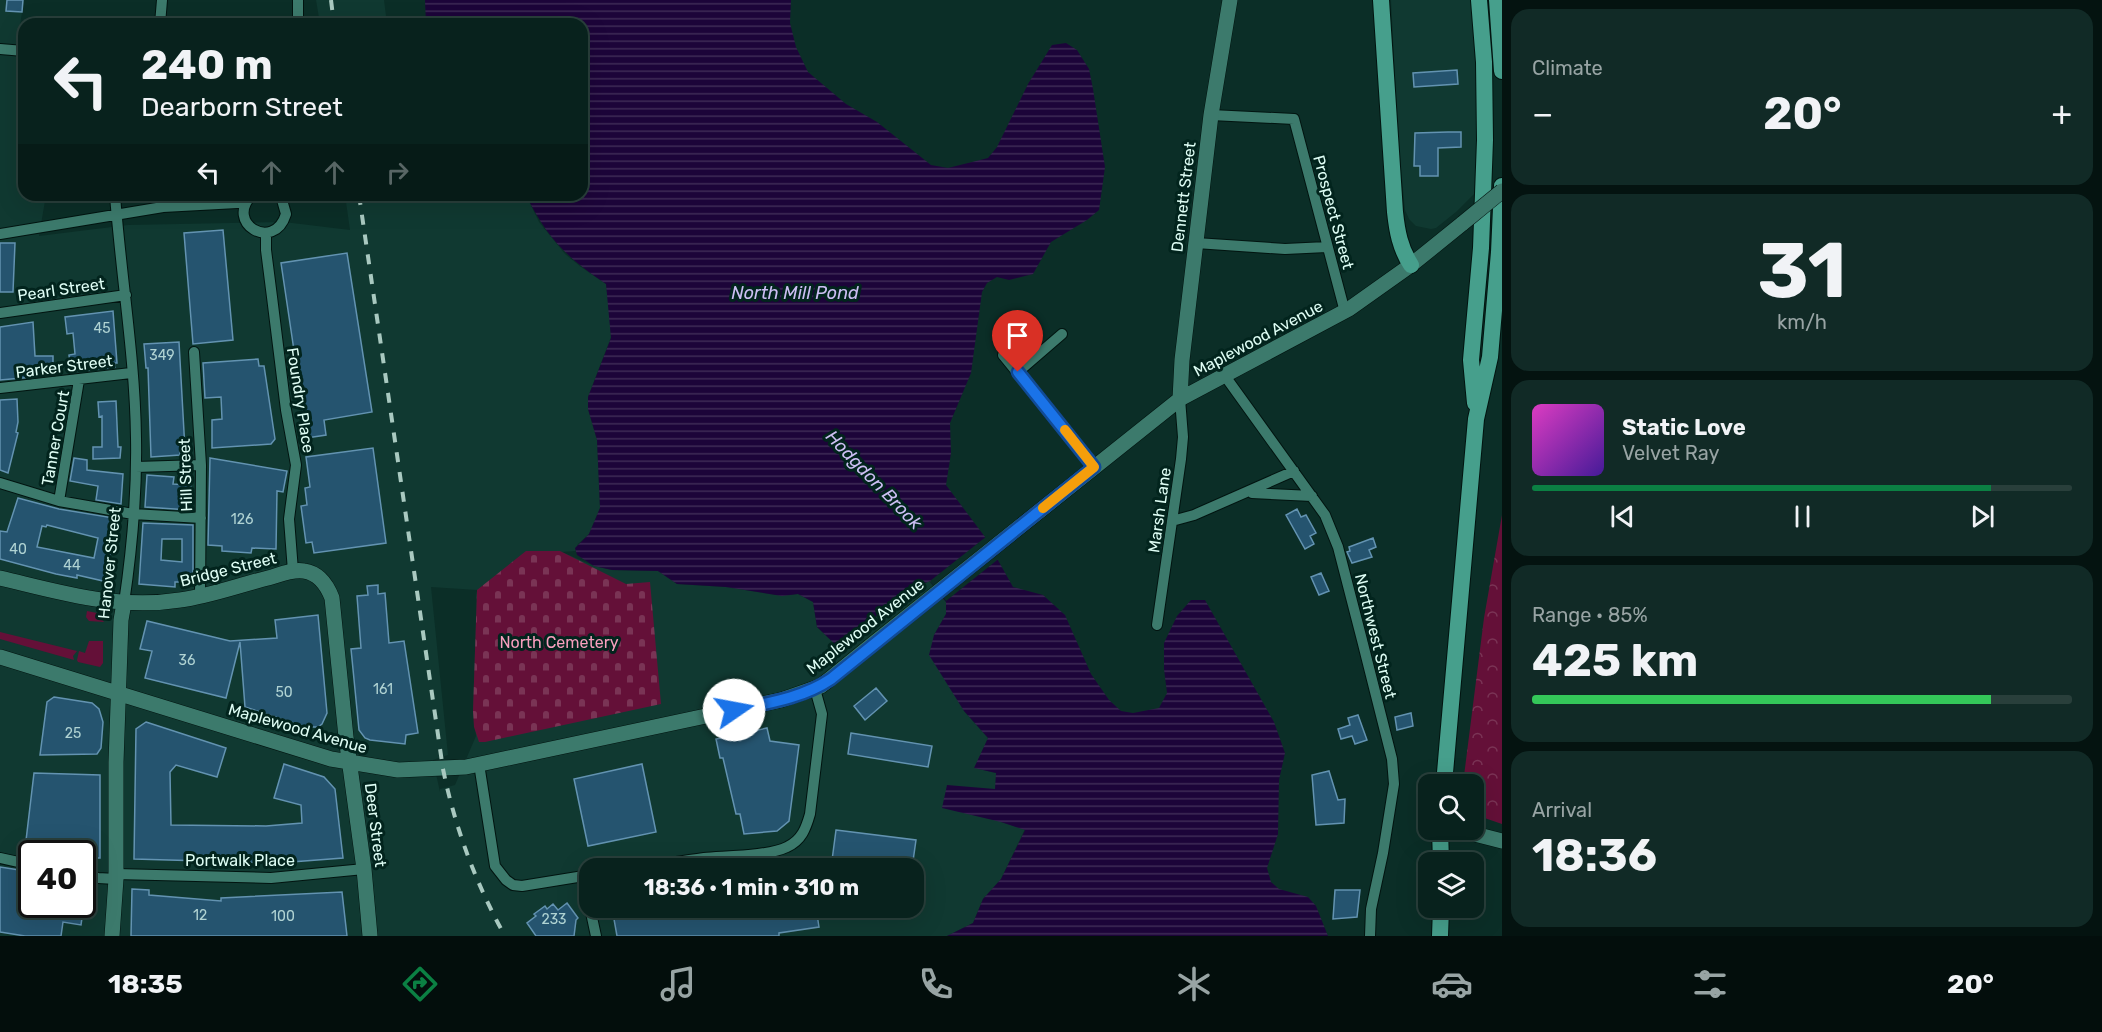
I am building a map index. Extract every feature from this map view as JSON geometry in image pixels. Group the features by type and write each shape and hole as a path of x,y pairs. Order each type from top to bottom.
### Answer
{"main road":[{"path":"1381,0 1395,212 1398,236 1404,255 1411,266"},
{"path":"1476,418 1471,360 1481,248 1485,140 1484,62 1479,0"},
{"path":"1497,0 1502,71"},
{"path":"1445,774 1476,418 1490,357 1502,186"},
{"path":"1440,936 1441,918"}],"street":[{"path":"160,18 162,0"},
{"path":"297,0 298,18"},
{"name":"Dennett Street","path":"1180,399 1182,360 1211,115 1230,0"},
{"path":"0,49 18,50"},
{"name":"Prospect Street","path":"1211,115 1294,119 1345,312"},
{"name":"Maplewood Avenue","path":"0,657 350,763 398,770 452,768 479,764 781,700 815,689 831,679 1180,399 1345,312 1411,266 1502,191"},
{"name":"Hanover Street","path":"112,936 116,876 121,620 136,467 136,435 126,295 115,201"},
{"path":"164,201 164,207"},
{"path":"0,234 164,207 242,201"},
{"path":"248,201 243,213 248,226 266,233 279,227 286,214 282,201"},
{"name":"Foundry Place","path":"266,233 266,250 286,410 296,465 289,519 293,571"},
{"path":"1196,243 1285,249 1327,247"},
{"name":"Pearl Street","path":"0,313 126,295"},
{"path":"1018,372 1062,334"},
{"name":"Hill Street","path":"194,352 201,465 200,597"},
{"path":"1003,355 1094,467"},
{"name":"Parker Street","path":"0,388 131,373"},
{"name":"Northwest Street","path":"1225,375 1312,496 1332,529 1338,547 1392,759 1394,784 1371,909 1370,936"},
{"name":"Tanner Court","path":"59,501 80,380"},
{"name":"Marsh Lane","path":"1158,625 1183,437 1180,399"},
{"path":"136,467 201,465"},
{"path":"1172,521 1194,515 1294,471"},
{"path":"0,483 59,501 133,514 201,518"},
{"path":"1245,493 1312,496"},
{"name":"Bridge Street","path":"0,578 84,598 124,603 178,601 200,597 293,571 309,572 321,579"},
{"name":"Deer Street","path":"321,579 332,598 370,936"},
{"path":"701,858 785,848 798,840 807,828 822,714 815,689"},
{"path":"479,764 492,858 500,874 513,885 522,886 579,877"},
{"path":"1484,836 1502,841"},
{"path":"0,858 18,862"},
{"name":"Portwalk Place","path":"96,878 271,878 364,869"},
{"path":"592,918 596,936"}],"shaded area":[{"path":"0,0 24,0 21,18 18,18 17,44 18,201 45,201 39,236 128,225 284,222 350,230 346,201 529,201 539,222 565,254 606,284 610,314 611,337 588,397 588,409 597,440 600,508 589,534 578,544 575,551 562,552 594,566 612,570 658,571 677,584 726,587 782,596 798,594 813,602 817,627 841,650 896,599 929,581 946,602 946,614 934,635 964,711 988,738 975,768 996,773 1001,822 1025,829 1001,879 983,899 973,923 947,936 0,936","holes":["431,587 477,590 473,711 476,736 455,785 440,789 440,792 433,760 448,755"]},
{"path":"316,0 384,0 386,18 319,18"},
{"path":"1391,0 1471,0 1477,50 1478,190 1456,212 1436,228 1431,229 1416,226 1409,219 1405,210 1398,137"}],"green space":[{"path":"1502,515 1502,824 1484,818 1484,774 1464,774 1484,618"},
{"name":"North Cemetery","path":"526,551 560,551 626,584 650,582 661,704 479,742 474,727 473,711 477,590"},
{"path":"87,611 97,613 104,622 89,621 86,617"},
{"path":"0,632 77,651 73,656 74,660 0,639"},
{"path":"89,641 103,641 103,663 100,667 77,660 79,651 85,653"}],"water":[{"name":"North Mill Pond","path":"425,0 791,0 790,23 796,47 808,72 846,104 877,122 931,165 948,168 988,158 997,147 1028,84 1052,45 1066,43 1077,50 1089,69 1105,167 1099,210 1051,242 1033,274 1009,280 997,277 987,283 982,292 971,373 950,423 951,453 946,485 985,537 1013,587 1043,595 1065,615 1091,674 1109,700 1121,711 1133,713 1159,708 1167,693 1164,643 1177,616 1191,600 1205,600 1274,722 1285,753 1279,780 1278,834 1267,868 1271,882 1279,889 1308,897 1316,906 1328,936 947,936 973,923 983,899 1001,879 1025,830 942,808 947,785 995,789 996,773 974,768 988,738 964,711 929,655 934,635 946,614 946,602 930,581 914,588 874,618 876,625 841,650 817,627 813,602 798,594 782,596 726,587 677,584 658,571 612,570 594,566 577,555 575,548 589,534 600,508 597,440 588,409 588,397 611,338 606,284 559,246 529,201 588,201 588,18 426,18"}],"pier":[{"path":"987,536 1001,557 946,601 930,581"}],"building":[{"path":"7,0 23,0 22,12 6,11"},
{"path":"1457,70 1458,84 1414,87 1413,73"},
{"path":"1461,132 1461,147 1438,148 1438,176 1420,176 1420,166 1414,166 1415,133"},
{"path":"223,230 233,340 193,344 184,233"},
{"path":"0,243 15,243 13,292 0,292"},
{"path":"347,253 372,412 324,420 326,435 307,438 281,263"},
{"path":"113,311 117,363 115,367 71,372 69,355 75,354 73,333 67,334 65,317"},
{"path":"33,322 35,356 53,356 53,374 0,380 0,327"},
{"path":"179,342 185,450 180,450 180,455 151,457 148,368 146,368 144,344"},
{"path":"258,359 259,366 264,366 275,439 271,444 212,448 212,420 222,419 221,397 205,398 203,363"},
{"path":"17,399 16,432 18,433 8,473 0,470 0,400"},
{"path":"116,401 120,458 93,459 93,447 102,447 102,416 99,417 98,402"},
{"path":"373,448 386,543 314,553 312,542 306,543 301,506 307,505 305,488 310,487 306,457"},
{"path":"74,458 87,460 87,470 123,474 121,504 96,500 98,486 70,481"},
{"path":"210,458 287,471 283,492 277,491 276,549 252,548 251,553 222,551 222,546 208,545"},
{"path":"147,475 174,477 173,484 191,485 189,510 145,507"},
{"path":"18,498 59,509 120,519 107,567 115,569 112,583 77,575 77,578 56,574 0,559 0,531 7,532","holes":["47,525 98,538 94,558 37,547 42,526"]},
{"path":"1297,509 1301,517 1306,515 1316,533 1310,536 1314,544 1305,549 1286,515"},
{"path":"143,523 193,525 193,582 175,582 175,587 139,584","holes":["162,539 182,539 182,562 161,560"]},
{"path":"1373,538 1376,547 1369,550 1372,557 1352,563 1347,552 1350,551 1349,547"},
{"path":"1321,573 1329,591 1319,595 1311,577"},
{"path":"378,585 378,594 385,593 389,643 404,641 418,733 406,735 405,744 370,740 365,738 359,730 351,649 361,648 357,596 368,595 367,586"},
{"path":"318,615 327,713 318,727 306,727 245,707 240,642 226,698 145,678 152,651 140,649 147,621 230,641 277,638 275,620"},
{"path":"876,688 887,701 865,720 854,706"},
{"path":"54,697 92,703 99,709 103,722 101,748 97,754 40,755 47,702"},
{"path":"1411,713 1413,726 1397,730 1395,717"},
{"path":"1358,715 1367,740 1355,744 1352,736 1341,739 1338,729 1350,725 1348,718"},
{"path":"146,722 226,748 217,777 176,765 170,772 171,825 266,826 302,823 301,805 274,798 284,764 324,777 335,789 343,858 278,863 134,859 136,729"},
{"path":"767,728 770,741 799,745 789,821 777,831 744,834 740,814 736,814 723,758 720,758 716,739"},
{"path":"851,733 932,746 928,767 848,754"},
{"path":"642,764 656,832 588,846 574,779"},
{"path":"1329,771 1338,800 1345,799 1344,823 1316,825 1312,775"},
{"path":"34,773 100,775 100,858 96,858 96,840 26,840"},
{"path":"836,830 916,840 913,858 832,858"},
{"path":"0,867 18,870 18,918 82,918 81,925 63,922 61,936 25,936 0,932"},
{"path":"132,889 149,890 149,895 221,901 221,898 342,892 347,936 131,936"},
{"path":"1335,890 1360,890 1357,917 1333,919"},
{"path":"567,903 578,918 574,936 536,936 527,923 536,916 534,914 545,906 547,909 553,904 558,910"},
{"path":"614,918 818,918 819,927 779,933 779,936 617,936"}],"railway":[{"path":"331,0 333,18"},
{"path":"360,201 443,769 468,855 505,936"}],"slow traffic":[{"path":"1043,508 1094,467 1065,430"}],"route":[{"path":"734,710 781,700 821,686 1094,467 1018,372"}],"water label":[{"name":"Hodgdon Brook","path":"874,480"}]}
